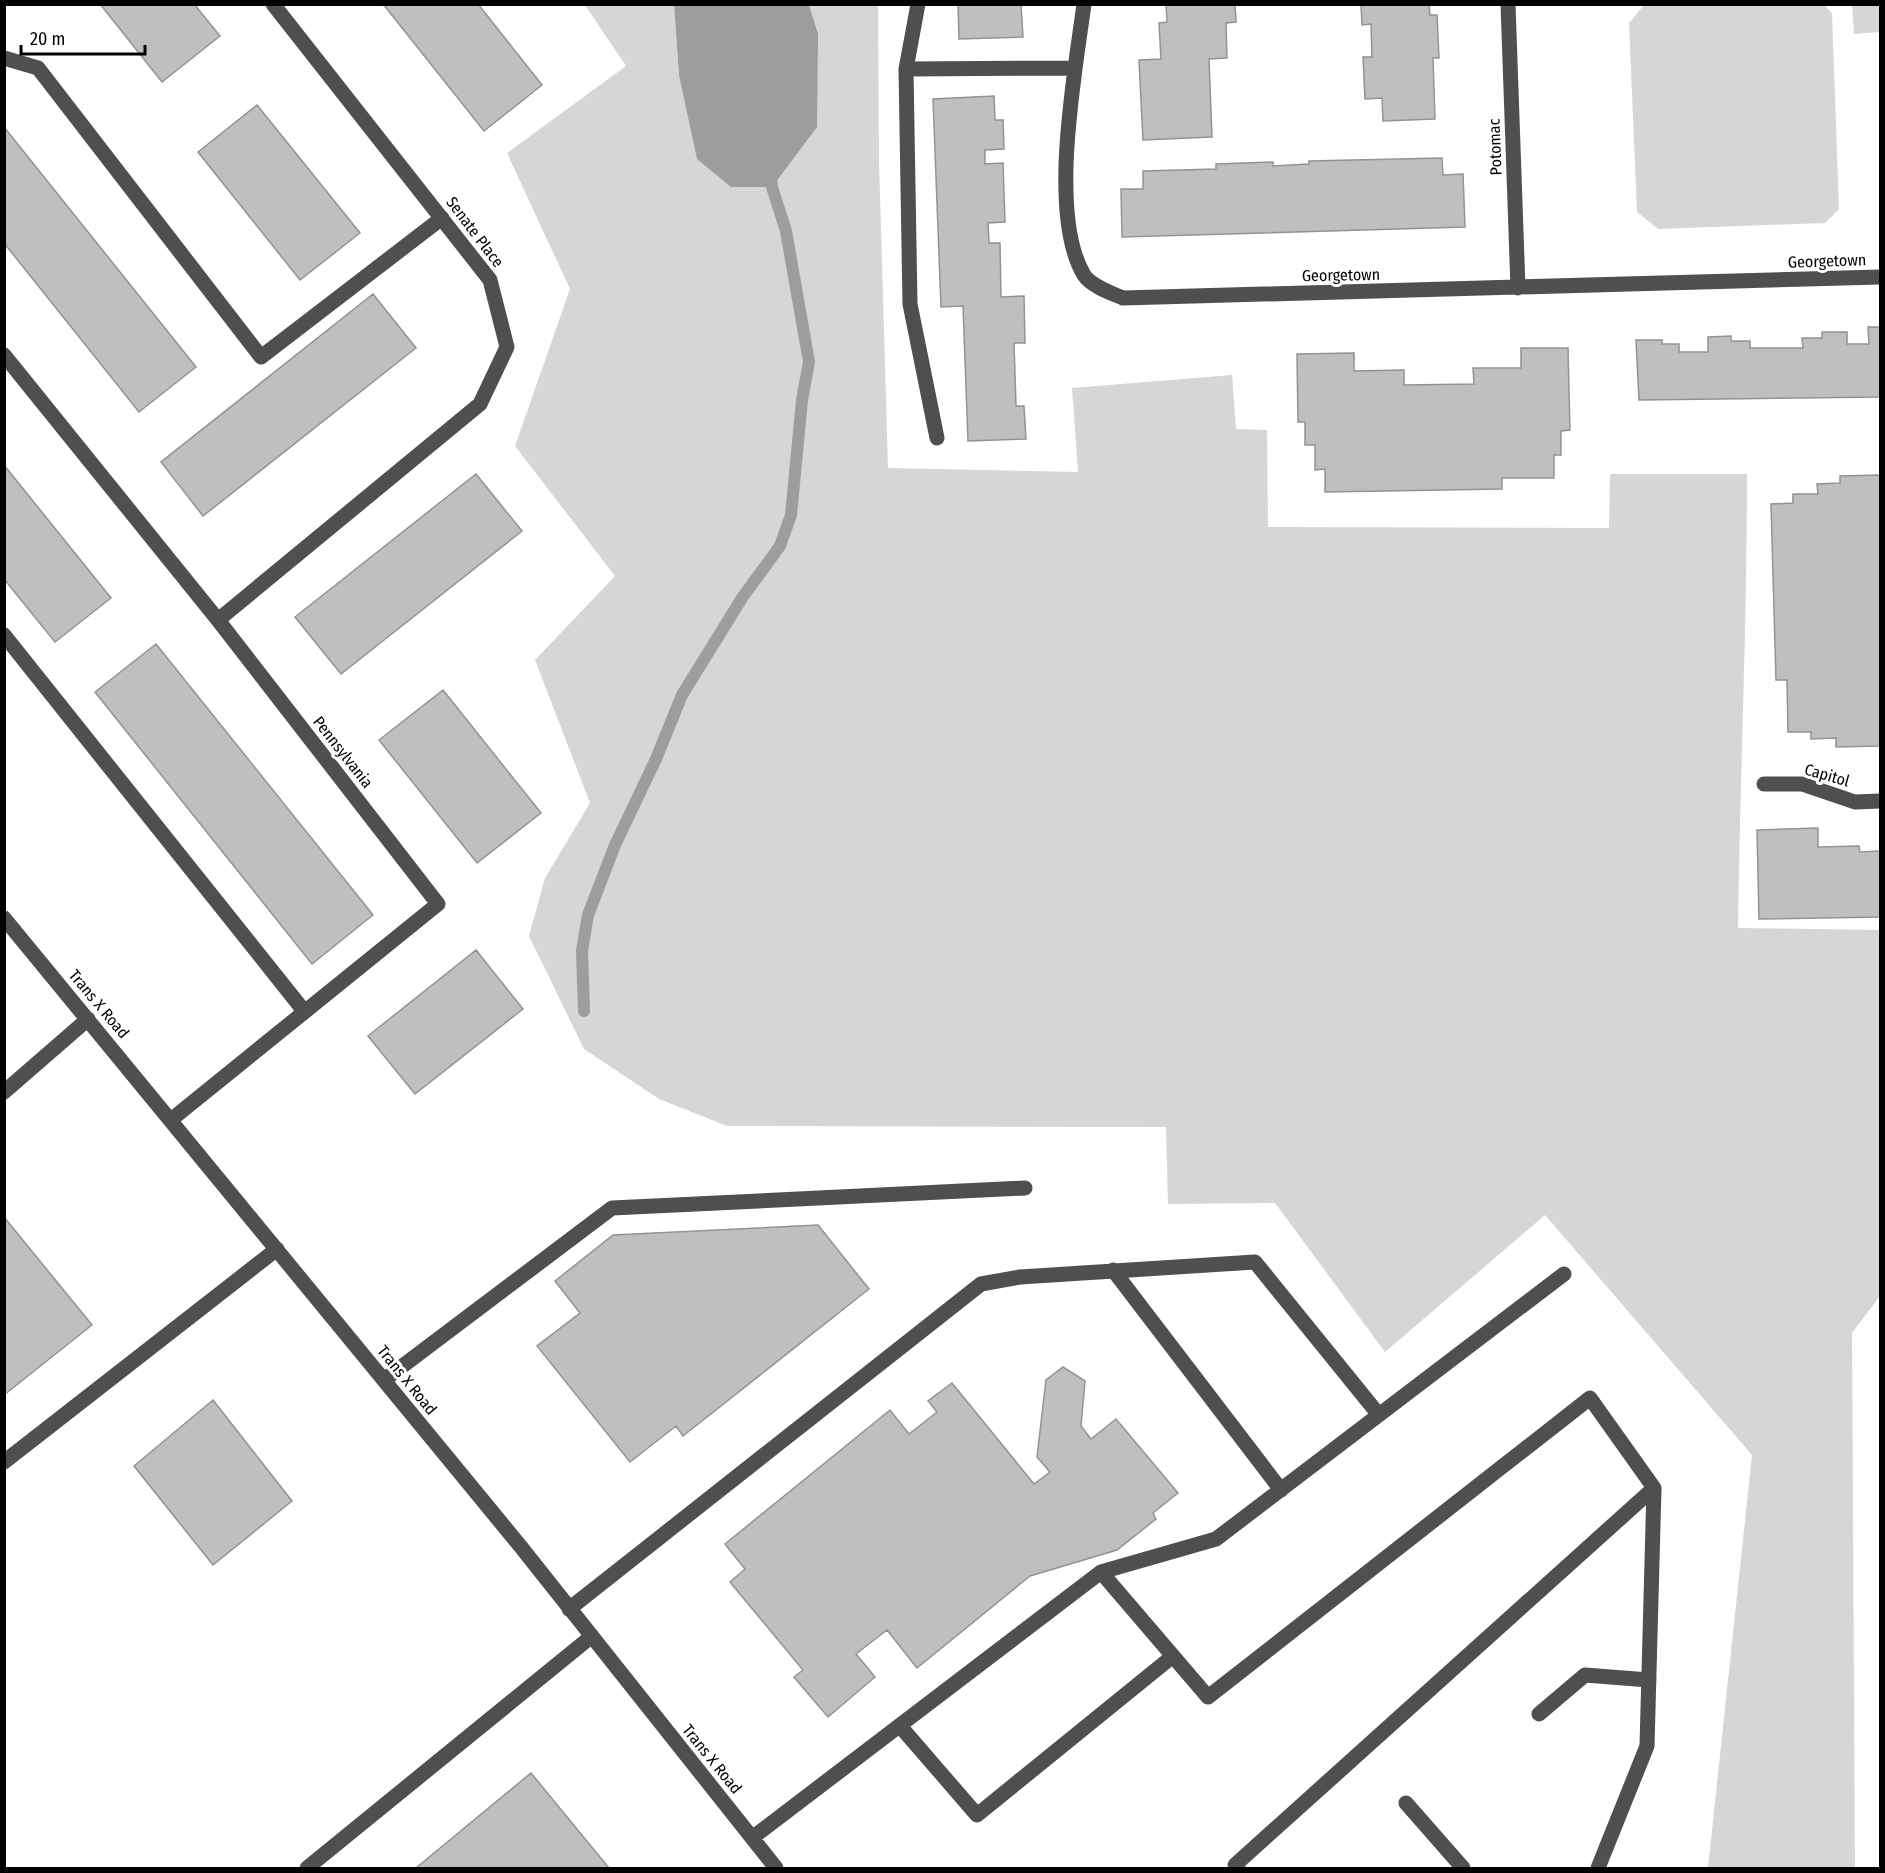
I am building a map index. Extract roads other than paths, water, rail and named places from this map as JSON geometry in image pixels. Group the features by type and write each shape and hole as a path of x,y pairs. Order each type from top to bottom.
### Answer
{"street":[{"name":"Senate Place","path":"218,620 480,404 507,347 490,280 273,4"},
{"path":"918,4 906,69 910,304 937,438"},
{"name":"Georgetown","path":"1084,4 1075,68 1068,157 1067,225 1085,276 1105,290 1123,298 1881,277"},
{"name":"Potomac","path":"1508,4 1518,288"},
{"path":"4,58 38,68 261,357 442,218"},
{"path":"906,69 1075,68"},
{"name":"Pennsylvania","path":"4,355 218,620 438,904 172,1119"},
{"path":"4,635 304,1011"},
{"name":"Capitol","path":"1764,784 1802,784 1855,802 1881,801"},
{"name":"Trans X Road","path":"4,918 172,1119 592,1636 776,1869"},
{"path":"4,1092 88,1019"},
{"path":"384,1380 612,1209 1025,1188"},
{"path":"4,1462 277,1249"},
{"path":"569,1609 981,1284 1020,1277 1255,1262 1379,1414"},
{"path":"1113,1270 1281,1490"},
{"path":"752,1838 1101,1572 1216,1539 1564,1274"},
{"path":"1101,1572 1208,1697 1590,1398 1654,1488 1647,1746 1598,1869"},
{"path":"1238,1869 1235,1865 1654,1488"},
{"path":"307,1869 592,1636"},
{"path":"900,1726 977,1815 1173,1656"},
{"path":"1539,1714 1585,1675 1648,1680"},
{"path":"1406,1803 1463,1869"}],"waterway":[{"path":"584,1011 582,951 588,915 615,845 656,759 682,695 742,598 780,546 791,515 802,400 809,362 786,231 772,187 770,172"}]}
